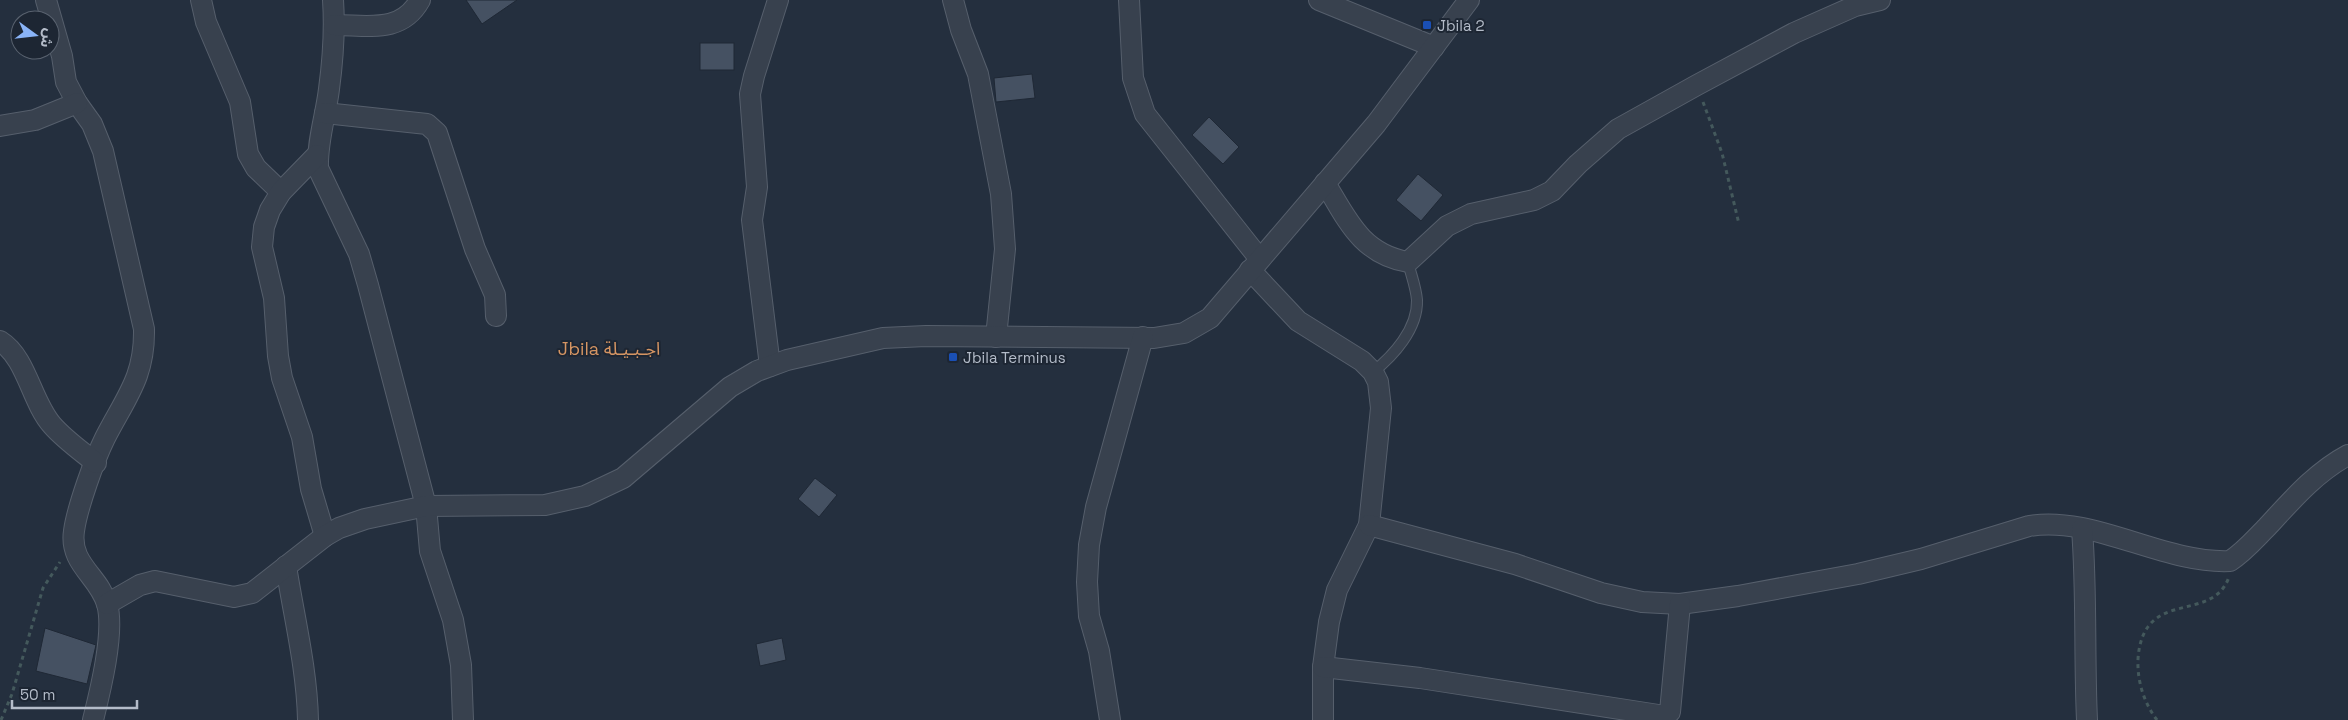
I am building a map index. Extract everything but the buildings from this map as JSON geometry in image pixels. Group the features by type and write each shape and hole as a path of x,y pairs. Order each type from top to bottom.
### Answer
{"street":[{"path":"46,0 62,56 66,82 77,103 92,124 103,150 144,330 145,350 140,373 104,440 80,506 74,531 74,550 107,604 109,621 103,684 93,720"},
{"path":"201,0 206,22 240,102 248,154 256,168 281,192"},
{"path":"333,0 334,25 329,88 317,155 318,168 322,182 358,254 368,285 426,506 430,551 453,620 461,665 463,720"},
{"path":"334,25 391,26 408,16 420,0"},
{"path":"770,366 752,220 757,187 750,94 778,0"},
{"path":"953,0 961,30 978,74 1001,194 1006,250 996,337"},
{"path":"1129,0 1134,78 1145,114 1254,264 1298,321 1362,360 1373,372 1378,382 1381,408 1369,525 1337,590 1329,622 1323,667 1323,720"},
{"path":"1319,0 1434,47"},
{"path":"107,604 140,585 155,581 234,597 252,593 325,536 339,528 365,518 426,506 545,505 585,496 623,478 730,387 770,366 787,360 883,338 1144,337 1184,333 1210,318 1254,264 1376,124 1469,0"},
{"path":"1325,183 1357,236 1372,248 1408,262 1447,226 1471,214 1534,200 1552,191 1578,164 1618,129 1697,85 1794,33 1855,6 1880,0"},
{"path":"0,126 35,120 77,103"},
{"path":"325,113 427,124 437,133 475,249 496,295 496,316"},
{"path":"317,155 281,192 270,210 264,227 262,247 274,298 278,356 282,378 302,437 311,490 325,536"},
{"path":"1110,720 1099,651 1089,616 1087,582 1089,546 1096,507 1144,337"},
{"path":"0,341 11,348 39,404 52,425 96,463"},
{"path":"1369,525 1516,564 1601,594 1642,602 1680,604 1738,596 1873,571 2044,523 2082,529 2181,555 2230,561 2244,550 2311,482 2333,463 2348,455"},
{"path":"2082,529 2086,585 2084,664 2087,720"},
{"path":"286,566 302,664 308,720"},
{"path":"1323,667 1420,678 1665,716 1670,712 1680,604"}],"lane":[{"path":"1373,372 1397,350 1413,318 1417,303 1416,289 1408,262"}],"path":[{"path":"1697,85 1722,153 1738,224"},
{"path":"1,720 12,694 43,588 57,565 74,550"},
{"path":"2157,720 2141,691 2138,668 2143,633 2148,625 2158,617 2197,604 2217,594 2228,581 2231,571 2230,561"}],"place":[{"name":"Jbila 2","path":"1427,25"},
{"name":"Jbila Terminus","path":"953,357"}],"district":[{"name":"Jbila اجـبـيـلة","path":"609,348"}]}
